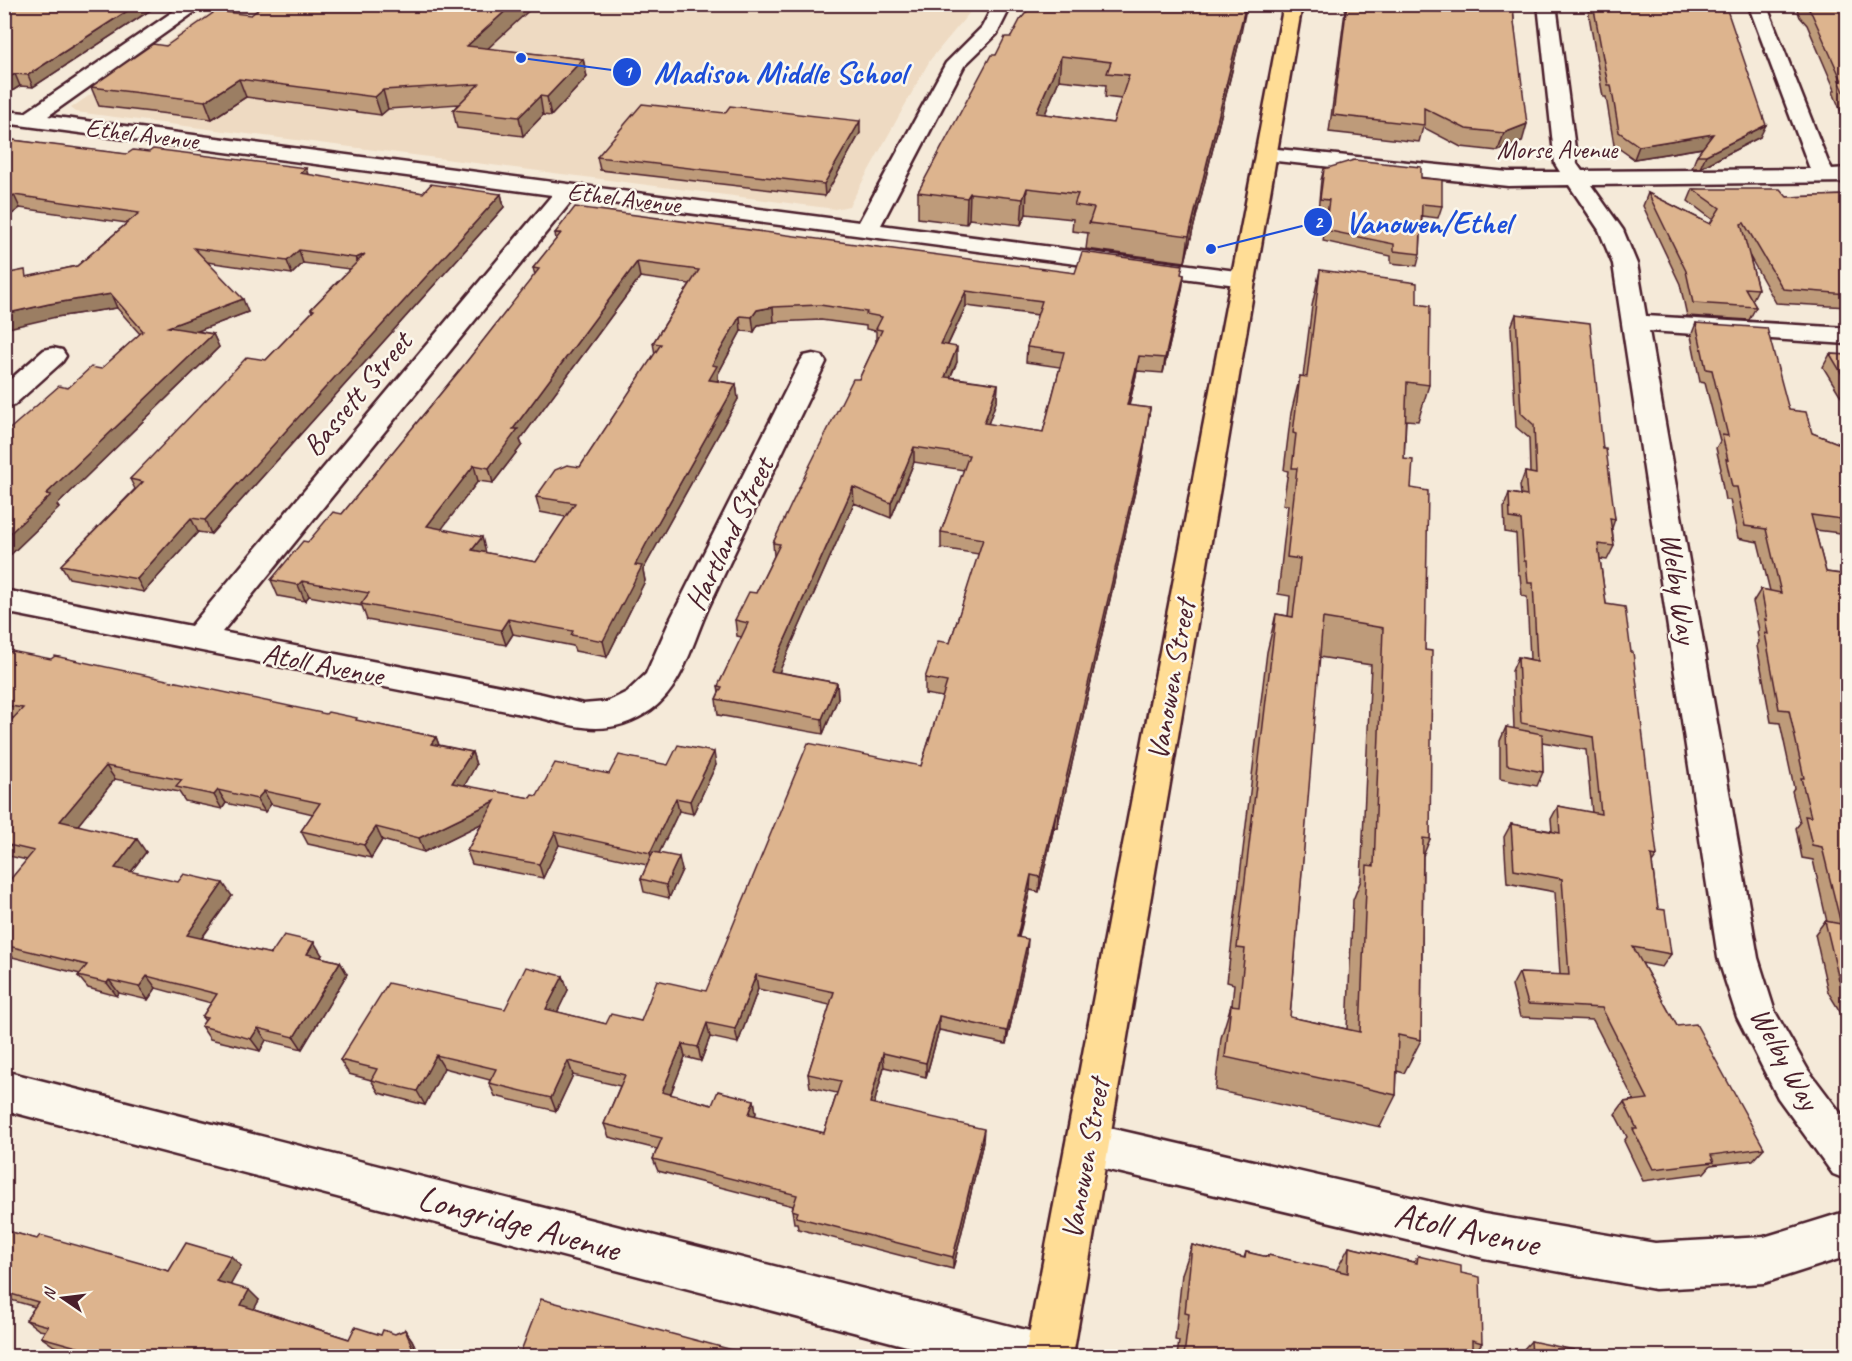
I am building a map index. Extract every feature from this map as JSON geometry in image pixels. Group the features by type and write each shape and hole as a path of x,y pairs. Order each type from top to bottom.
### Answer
{"main road":[{"name":"Vanowen Street","path":"1049,1356 1293,4"}],"street":[{"path":"29,120 197,4"},
{"path":"867,229 956,63 990,30 1003,4"},
{"name":"Welby Way","path":"1547,4 1566,164 1611,230 1625,264 1738,958 1757,1017 1793,1084 1848,1159"},
{"path":"1757,4 1817,162 1825,176"},
{"name":"Ethel Avenue","path":"4,117 1244,279"},
{"name":"Morse Avenue","path":"1267,154 1486,177 1575,179 1848,175"},
{"name":"Bassett Street","path":"198,639 568,190"},
{"path":"1636,323 1848,336"},
{"path":"4,399 53,356"},
{"name":"Hartland Street","path":"639,701 660,681 668,668 687,618 813,362"},
{"name":"Atoll Avenue","path":"4,601 542,706 583,717 613,714 639,701"},
{"name":"Longridge Avenue","path":"4,1090 1034,1356"},
{"name":"Atoll Avenue","path":"1088,1144 1484,1236 1655,1266 1764,1260 1848,1233"}],"shaded area":[{"path":"222,5 976,5 930,60 849,206 835,209 76,112 71,108"}],"building":[{"path":"4,4 138,4 28,75 15,74 4,80"},
{"path":"265,4 513,4 467,46 583,59 547,97 540,96 519,117 453,110 479,84 383,90 375,97 239,79 205,101 91,87 153,44 166,46 216,11 251,15"},
{"path":"1033,4 1246,4 1189,236 1089,223 1094,208 1074,205 1078,194 1027,188 1023,199 970,193 967,198 918,192 991,55 996,55 1005,37 1011,37 1020,20","holes":["1061,56 1111,62 1107,73 1129,75 1113,123 1036,113"]},
{"path":"1347,4 1513,4 1527,124 1504,133 1466,129 1424,108 1424,125 1333,115"},
{"path":"1593,4 1725,4 1766,125 1706,155 1697,155 1713,134 1639,146 1619,132"},
{"path":"1805,4 1848,4 1848,101 1839,80 1842,81 1812,14"},
{"path":"642,104 725,113 730,106 860,121 824,184 597,157"},
{"path":"4,139 127,154 133,150 149,152 153,149 306,168 300,173 423,193 431,184 501,194 205,520 191,518 137,579 61,565 143,482 130,479 247,357 266,360 314,310 311,309 365,254 356,258 299,250 287,261 194,248 243,299 168,327 213,334 46,494 51,495 4,539 4,434 59,386 68,388 91,367 101,369 143,331 111,294 4,314 4,274 25,270 26,277 77,266 139,213 14,195 4,202"},
{"path":"1354,160 1421,167 1421,178 1442,180 1442,206 1422,204 1420,254 1394,251 1394,244 1325,230 1329,200 1320,199 1324,169"},
{"path":"1693,189 1780,189 1787,197 1848,195 1848,294 1783,289 1744,223 1741,224 1758,289 1745,288 1756,307 1693,303 1686,271 1648,193 1710,224 1720,208"},
{"path":"575,207 1075,273 1082,252 1183,265 1181,274 1184,275 1165,358 1139,356 1127,405 1150,408 1144,445 1058,813 1056,812 1040,877 1031,875 1017,937 1028,939 1007,1031 939,1016 926,1063 883,1053 870,1103 984,1129 953,1257 796,1217 798,1212 792,1210 797,1195 653,1159 662,1138 604,1124 625,1075 568,1061 551,1098 489,1083 496,1069 436,1055 417,1091 371,1080 377,1069 340,1060 388,983 505,1009 526,967 563,976 546,1009 606,1024 611,1014 641,1021 657,980 706,991 808,743 921,766 947,682 925,678 938,641 950,643 983,539 941,532 969,455 914,447 891,503 853,487 771,671 837,683 822,719 716,699 722,687 718,686 748,623 735,620 749,592 756,593 780,544 773,543 808,469 853,379 859,379 882,330 876,329 882,317 866,314 867,312 820,305 773,307 757,310 752,317 740,316 712,365 717,366 709,380 736,384 635,565 642,566 603,641 571,635 573,631 508,619 501,630 361,604 369,593 302,581 298,585 271,580 303,541 308,542 333,512 342,514 464,365 539,269 533,268 561,233 555,233","holes":["637,262 699,270 653,343 661,344 580,467 567,465 555,470 536,497 575,503 536,562 472,550 482,537 427,526 474,465 489,468 518,429 513,429","966,291 1042,301 1027,347 1064,352 1043,432 984,423 998,384 945,377 957,347 941,344","756,975 834,992 808,1074 841,1081 824,1133 749,1114 754,1100 718,1091 712,1105 662,1092 682,1044 698,1047 707,1023 735,1029"]},
{"path":"1320,270 1417,283 1417,304 1430,306 1429,385 1407,382 1404,459 1413,460 1411,488 1428,491 1425,650 1432,651 1430,839 1423,838 1421,1040 1398,1035 1396,1095 1225,1057 1231,1005 1239,1006 1245,949 1237,948 1276,614 1293,617 1300,559 1287,557 1297,468 1292,468 1296,434 1293,433 1300,376 1307,377","holes":["1323,618 1383,628 1374,866 1367,865 1360,1032 1290,1017"]},
{"path":"1516,314 1590,323 1603,449 1606,449 1615,519 1610,518 1614,546 1598,544 1606,604 1625,607 1631,652 1633,652 1657,856 1651,855 1658,909 1665,910 1671,954 1633,947 1677,1026 1696,1024 1764,1148 1711,1155 1714,1162 1653,1169 1633,1129 1637,1129 1624,1102 1648,1099 1602,1008 1528,1004 1519,973 1569,975 1562,879 1514,870 1511,824 1560,833 1558,806 1601,814 1593,737 1521,723 1518,657 1537,661 1533,583 1528,583 1521,520 1510,518 1509,493 1527,496 1525,472 1536,474 1534,425 1521,413"},
{"path":"1696,323 1767,328 1789,410 1806,412 1812,433 1848,447 1848,520 1811,515 1826,572 1848,575 1848,995 1839,980 1825,921 1841,924 1822,847 1812,845 1805,816 1811,817 1801,778 1804,778 1789,710 1779,709 1765,633 1768,634 1765,619 1767,620 1761,589 1781,593 1766,529 1745,526 1737,487 1732,487 1722,435 1728,436 1712,370 1706,369"},
{"path":"1830,354 1848,355 1848,384"},
{"path":"11,651 51,659 55,656 326,714 328,712 357,718 356,720 436,737 431,744 472,752 452,783 530,798 532,795 537,796 555,763 609,774 619,755 668,765 678,745 714,752 690,801 676,798 650,853 555,832 539,864 467,851 495,801 419,838 376,827 364,845 301,831 320,803 264,791 257,799 218,790 214,795 176,787 182,780 106,766 60,821 137,839 115,868 178,882 184,874 223,883 187,935 271,954 284,935 314,942 307,954 340,962 294,1037 258,1028 251,1039 201,1026 207,1018 202,1017 217,994 147,976 139,987 109,980 107,983 78,976 87,965 4,945 4,887 34,851 4,844 4,728 23,708 4,705 4,656"},
{"path":"1506,727 1542,734 1543,772 1507,765"},
{"path":"653,852 679,857 666,885 641,879"},
{"path":"4,1230 37,1239 40,1235 169,1271 186,1243 231,1256 216,1281 249,1290 241,1305 349,1339 355,1327 381,1335 383,1330 395,1334 405,1330 412,1346 407,1356 109,1356 41,1337 48,1326 26,1320 38,1302 4,1292"},
{"path":"1192,1245 1245,1258 1246,1252 1268,1257 1268,1255 1348,1273 1349,1247 1417,1263 1418,1256 1461,1266 1461,1273 1480,1277 1482,1343 1472,1340 1472,1356 1184,1356 1189,1314 1185,1313"},
{"path":"541,1299 755,1356 519,1356"},
{"path":"1531,1341 1574,1350 1575,1356 1532,1356"}],"place":[{"name":"Madison Middle School","path":"521,58"},
{"name":"Vanowen/Ethel","path":"1211,249"}]}
